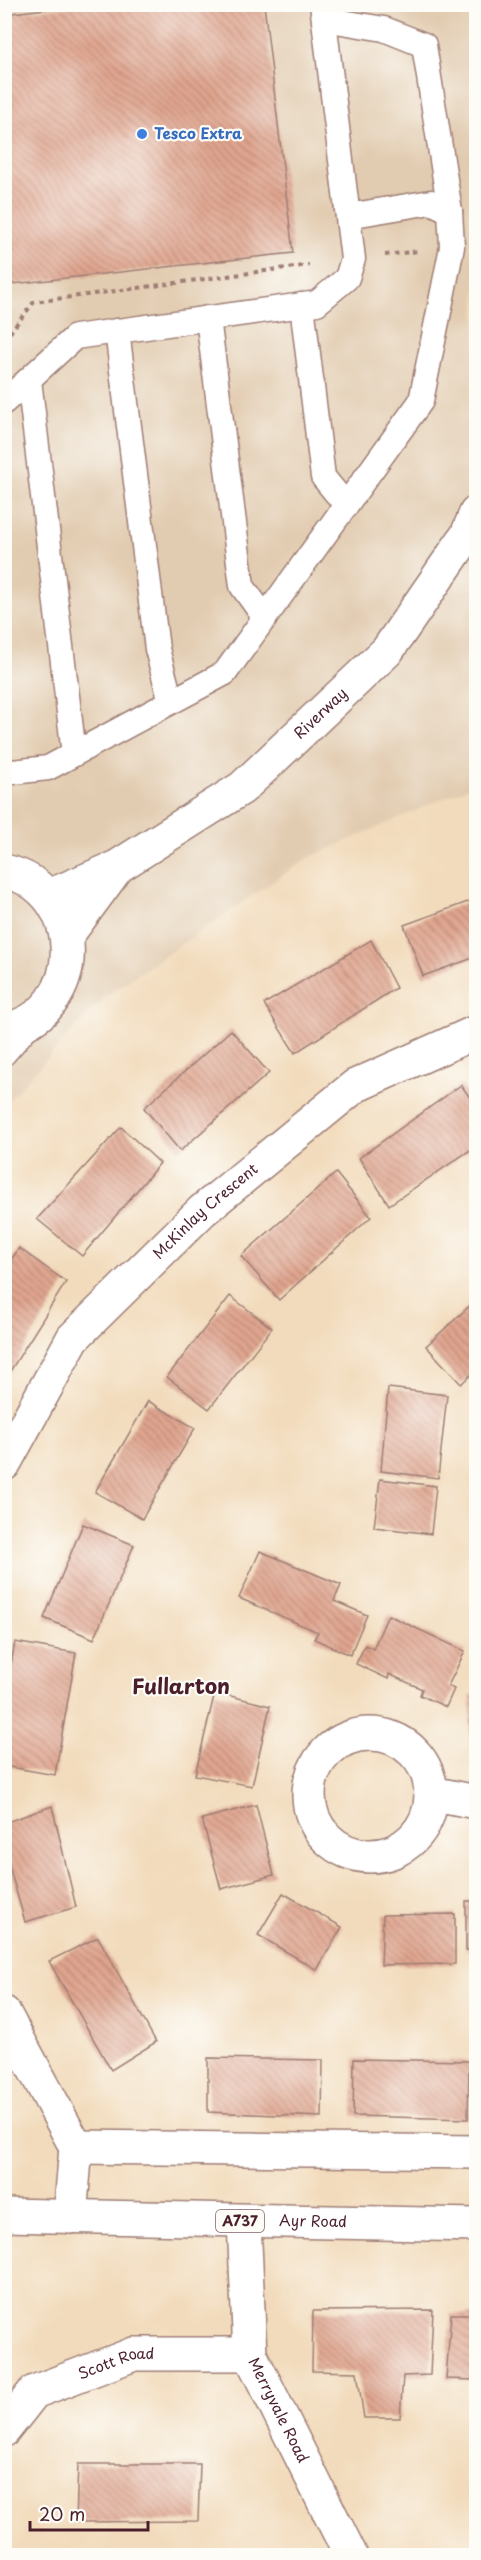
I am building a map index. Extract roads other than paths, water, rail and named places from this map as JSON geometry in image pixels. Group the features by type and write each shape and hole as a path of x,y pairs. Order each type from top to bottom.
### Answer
{"street":[{"name":"Riverway","path":"49,896 117,867 242,788 387,651 467,535 477,513"},
{"name":"Riverway","path":"68,934 117,867"},
{"path":"4,871 19,874 49,896 68,934 69,962 54,998 19,1024"},
{"name":"McKinlay Crescent","path":"4,1464 72,1338 202,1210 355,1086 477,1032"},
{"path":"431,1793 477,1802"},
{"path":"4,2013 76,2147 70,2217"},
{"path":"76,2147 477,2152"},
{"name":"Ayr Road","path":"4,2215 477,2225"},
{"name":"Merryvale Road","path":"244,2221 250,2354 351,2556"},
{"name":"Scott Road","path":"4,2430 34,2392 134,2354 250,2354"}],"lane":[{"path":"4,402 75,337 317,303 347,278 353,260 323,12 384,29 424,45 450,211 452,247 421,400 225,674 48,768 4,773"},
{"path":"348,216 431,202 450,211"},
{"path":"302,305 322,477 346,505"},
{"path":"208,318 242,586 265,618"},
{"path":"117,331 157,650 171,702"},
{"path":"29,380 74,754"},
{"path":"4,1053 19,1024"}],"place":[{"name":"Tesco Extra","path":"142,134"}],"district":[{"name":"Fullarton","path":"181,1687"}]}
